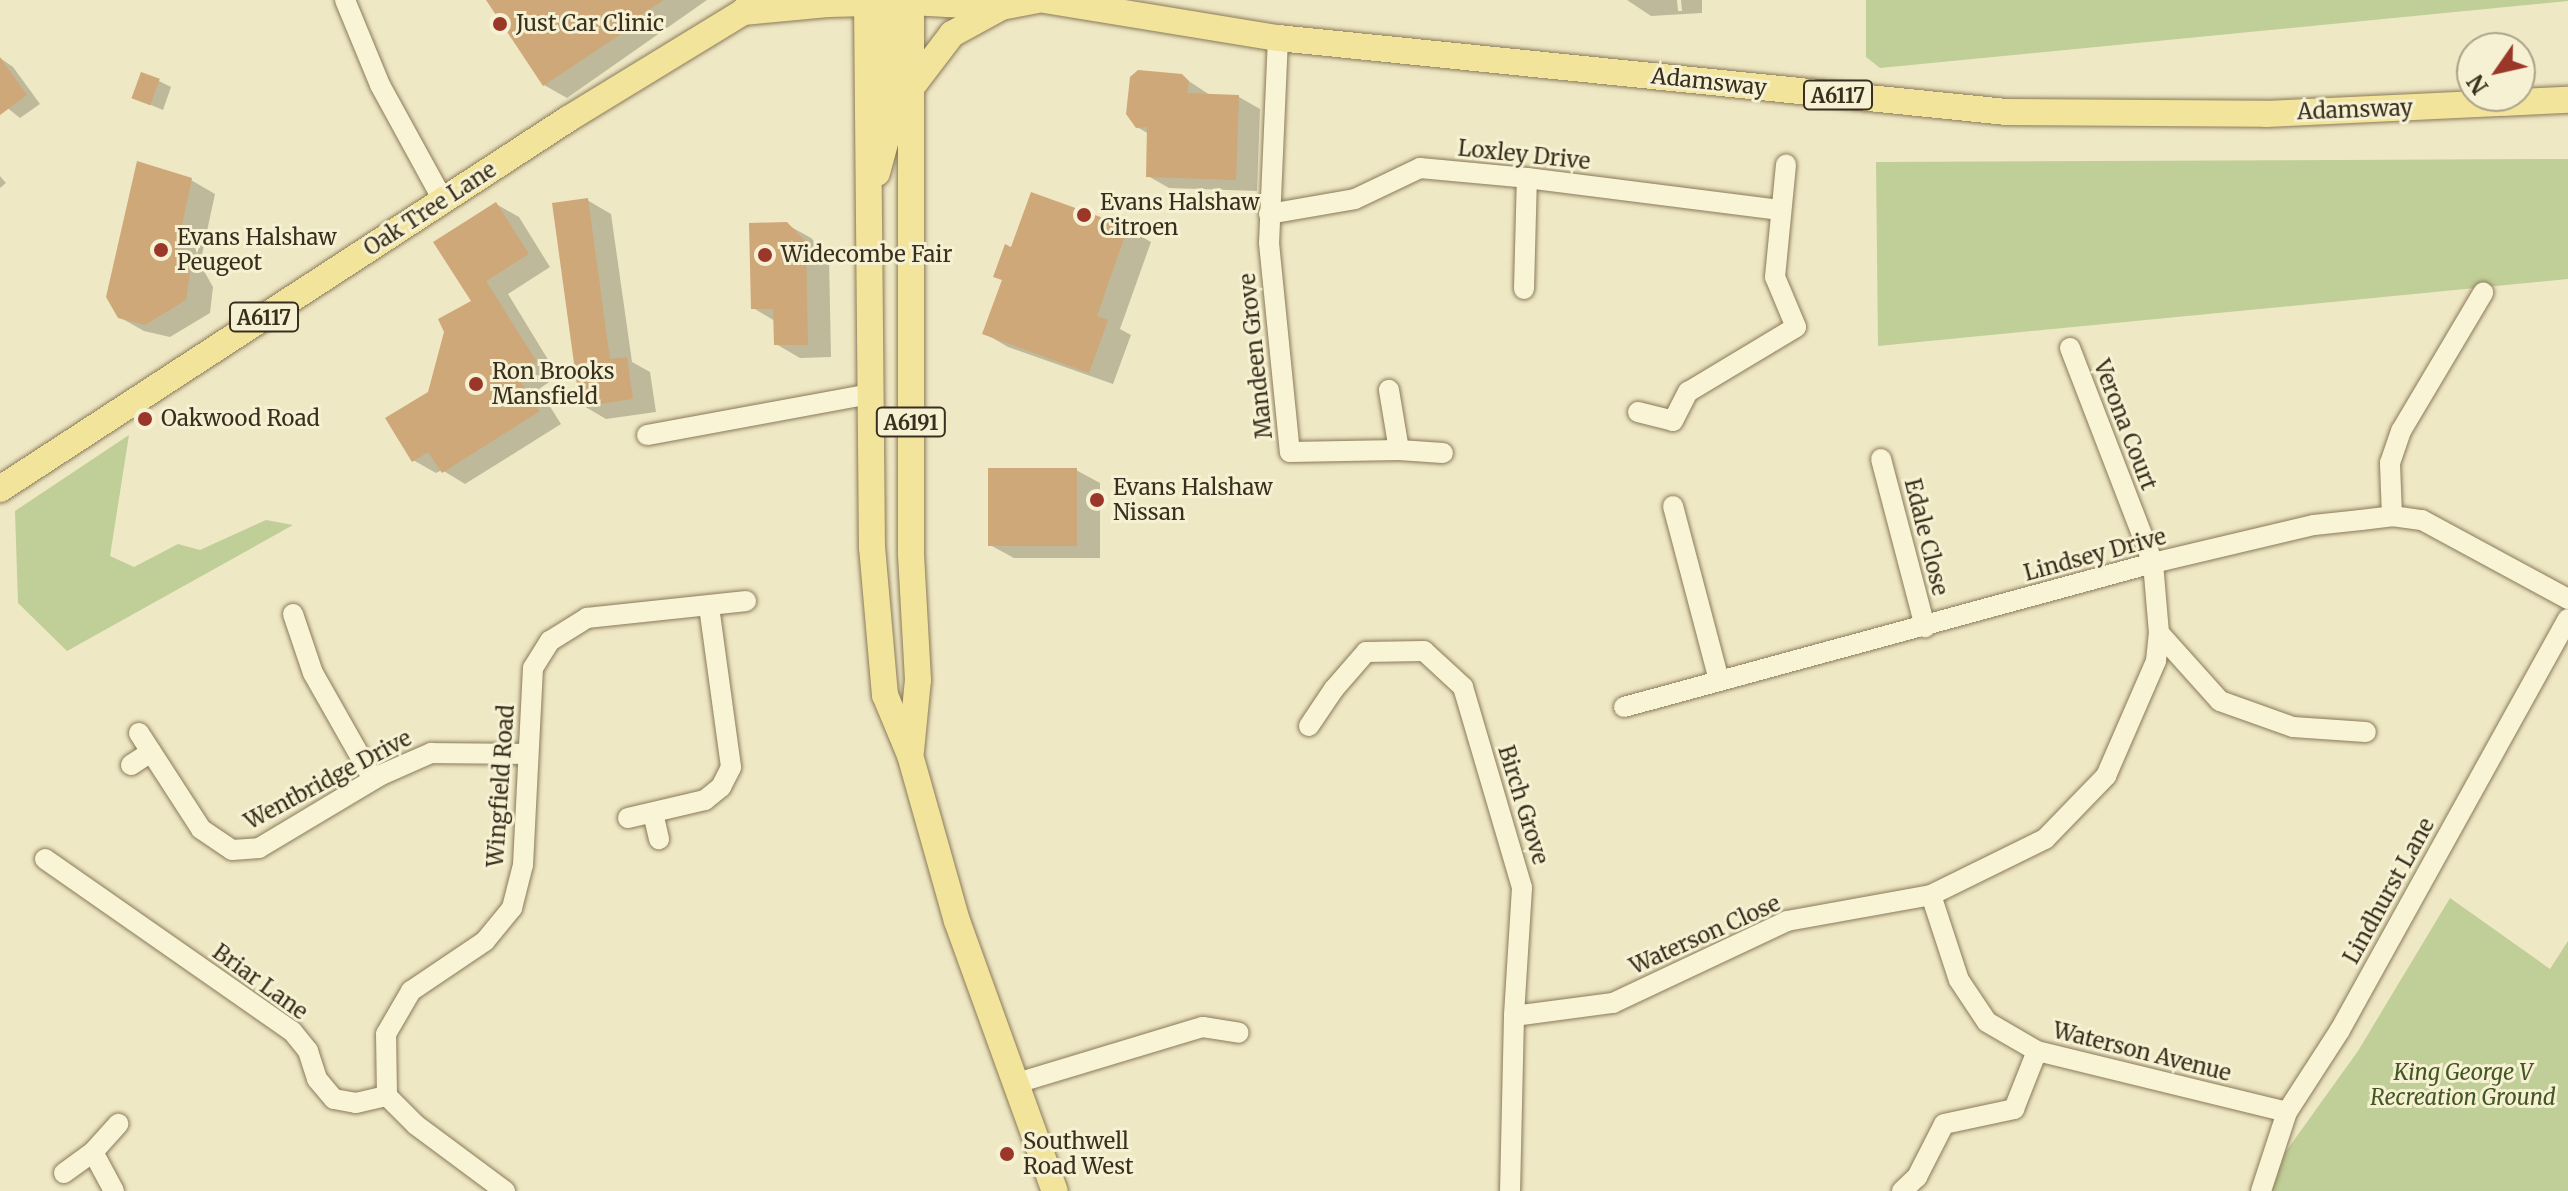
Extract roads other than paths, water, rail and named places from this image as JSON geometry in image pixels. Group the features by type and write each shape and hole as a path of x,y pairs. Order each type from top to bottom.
{"main road":[{"name":"A6117","path":"886,1 1001,7 1036,0"},
{"name":"Adamsway","path":"1045,0 1278,38 2006,112 2266,114 2568,100"},
{"name":"Oak Tree Lane","path":"0,489 443,200 749,6 886,1"},
{"name":"A6191","path":"886,1 911,88 911,553 918,680 910,755"},
{"name":"A6191","path":"886,1 868,208 872,547 885,695 910,755 957,921 1055,1191"},
{"path":"911,88 952,34 972,20 1001,7"}],"street":[{"path":"345,0 380,85 443,200"},
{"name":"Mandeen Grove","path":"1278,38 1269,243 1290,452 1399,450"},
{"path":"1638,412 1673,421 1688,392 1796,327 1775,277 1786,165"},
{"name":"Loxley Drive","path":"1269,214 1355,199 1420,168 1527,178 1781,210"},
{"path":"1524,289 1527,178"},
{"path":"2392,516 2390,463 2401,431 2483,293"},
{"name":"Verona Court","path":"2070,348 2153,563 2159,633"},
{"path":"1389,390 1399,450 1443,453"},
{"path":"647,435 871,394"},
{"name":"Edale Close","path":"1881,459 1925,627"},
{"path":"1673,506 1719,680"},
{"name":"Lindsey Drive","path":"1624,707 2153,563 2314,525 2392,516 2422,520 2568,599"},
{"name":"Wingfield Road","path":"387,1096 386,1034 411,991 485,941 512,908 523,865 533,668 550,641 587,618 746,601"},
{"path":"628,818 705,800 721,787 731,767 709,606"},
{"path":"293,614 313,673 373,779"},
{"name":"Lindhurst Lane","path":"2261,1191 2287,1112 2340,1030 2568,619"},
{"path":"2159,633 2220,701 2293,727 2366,732"},
{"name":"Waterson Close","path":"1514,1016 1613,1003 1787,921 1931,895 2045,839 2082,805 2106,776 2156,661 2159,633"},
{"name":"Birch Grove","path":"1309,726 1334,689 1366,652 1424,651 1463,687 1522,888 1514,1016 1510,1191"},
{"name":"Wentbridge Drive","path":"139,733 201,829 232,850 259,848 373,779 431,753 527,754"},
{"path":"131,765 151,752"},
{"path":"653,813 659,839"},
{"name":"Briar Lane","path":"45,859 292,1031 308,1051 317,1079 334,1099 356,1103 387,1096"},
{"name":"Waterson Avenue","path":"1931,895 1959,980 1987,1022 2037,1051 2287,1112"},
{"path":"1017,1083 1203,1027 1239,1033"},
{"path":"1902,1191 1917,1177 1944,1124 2014,1109 2037,1051"},
{"path":"387,1096 416,1125 505,1191"},
{"path":"64,1173 93,1152 118,1124"},
{"path":"93,1152 114,1191"}],"place":[{"name":"Just Car Clinic","path":"500,24"},
{"name":"Evans Halshaw Citroen","path":"1084,215"},
{"name":"Evans Halshaw Peugeot","path":"161,250"},
{"name":"Widecombe Fair","path":"765,255"},
{"name":"Ron Brooks Mansfield","path":"476,384"},
{"name":"Oakwood Road","path":"145,419"},
{"name":"Evans Halshaw Nissan","path":"1097,500"},
{"name":"Southwell Road West","path":"1007,1154"}],"park label":[{"name":"King George V Recreation Ground","path":"2463,1084"}]}
